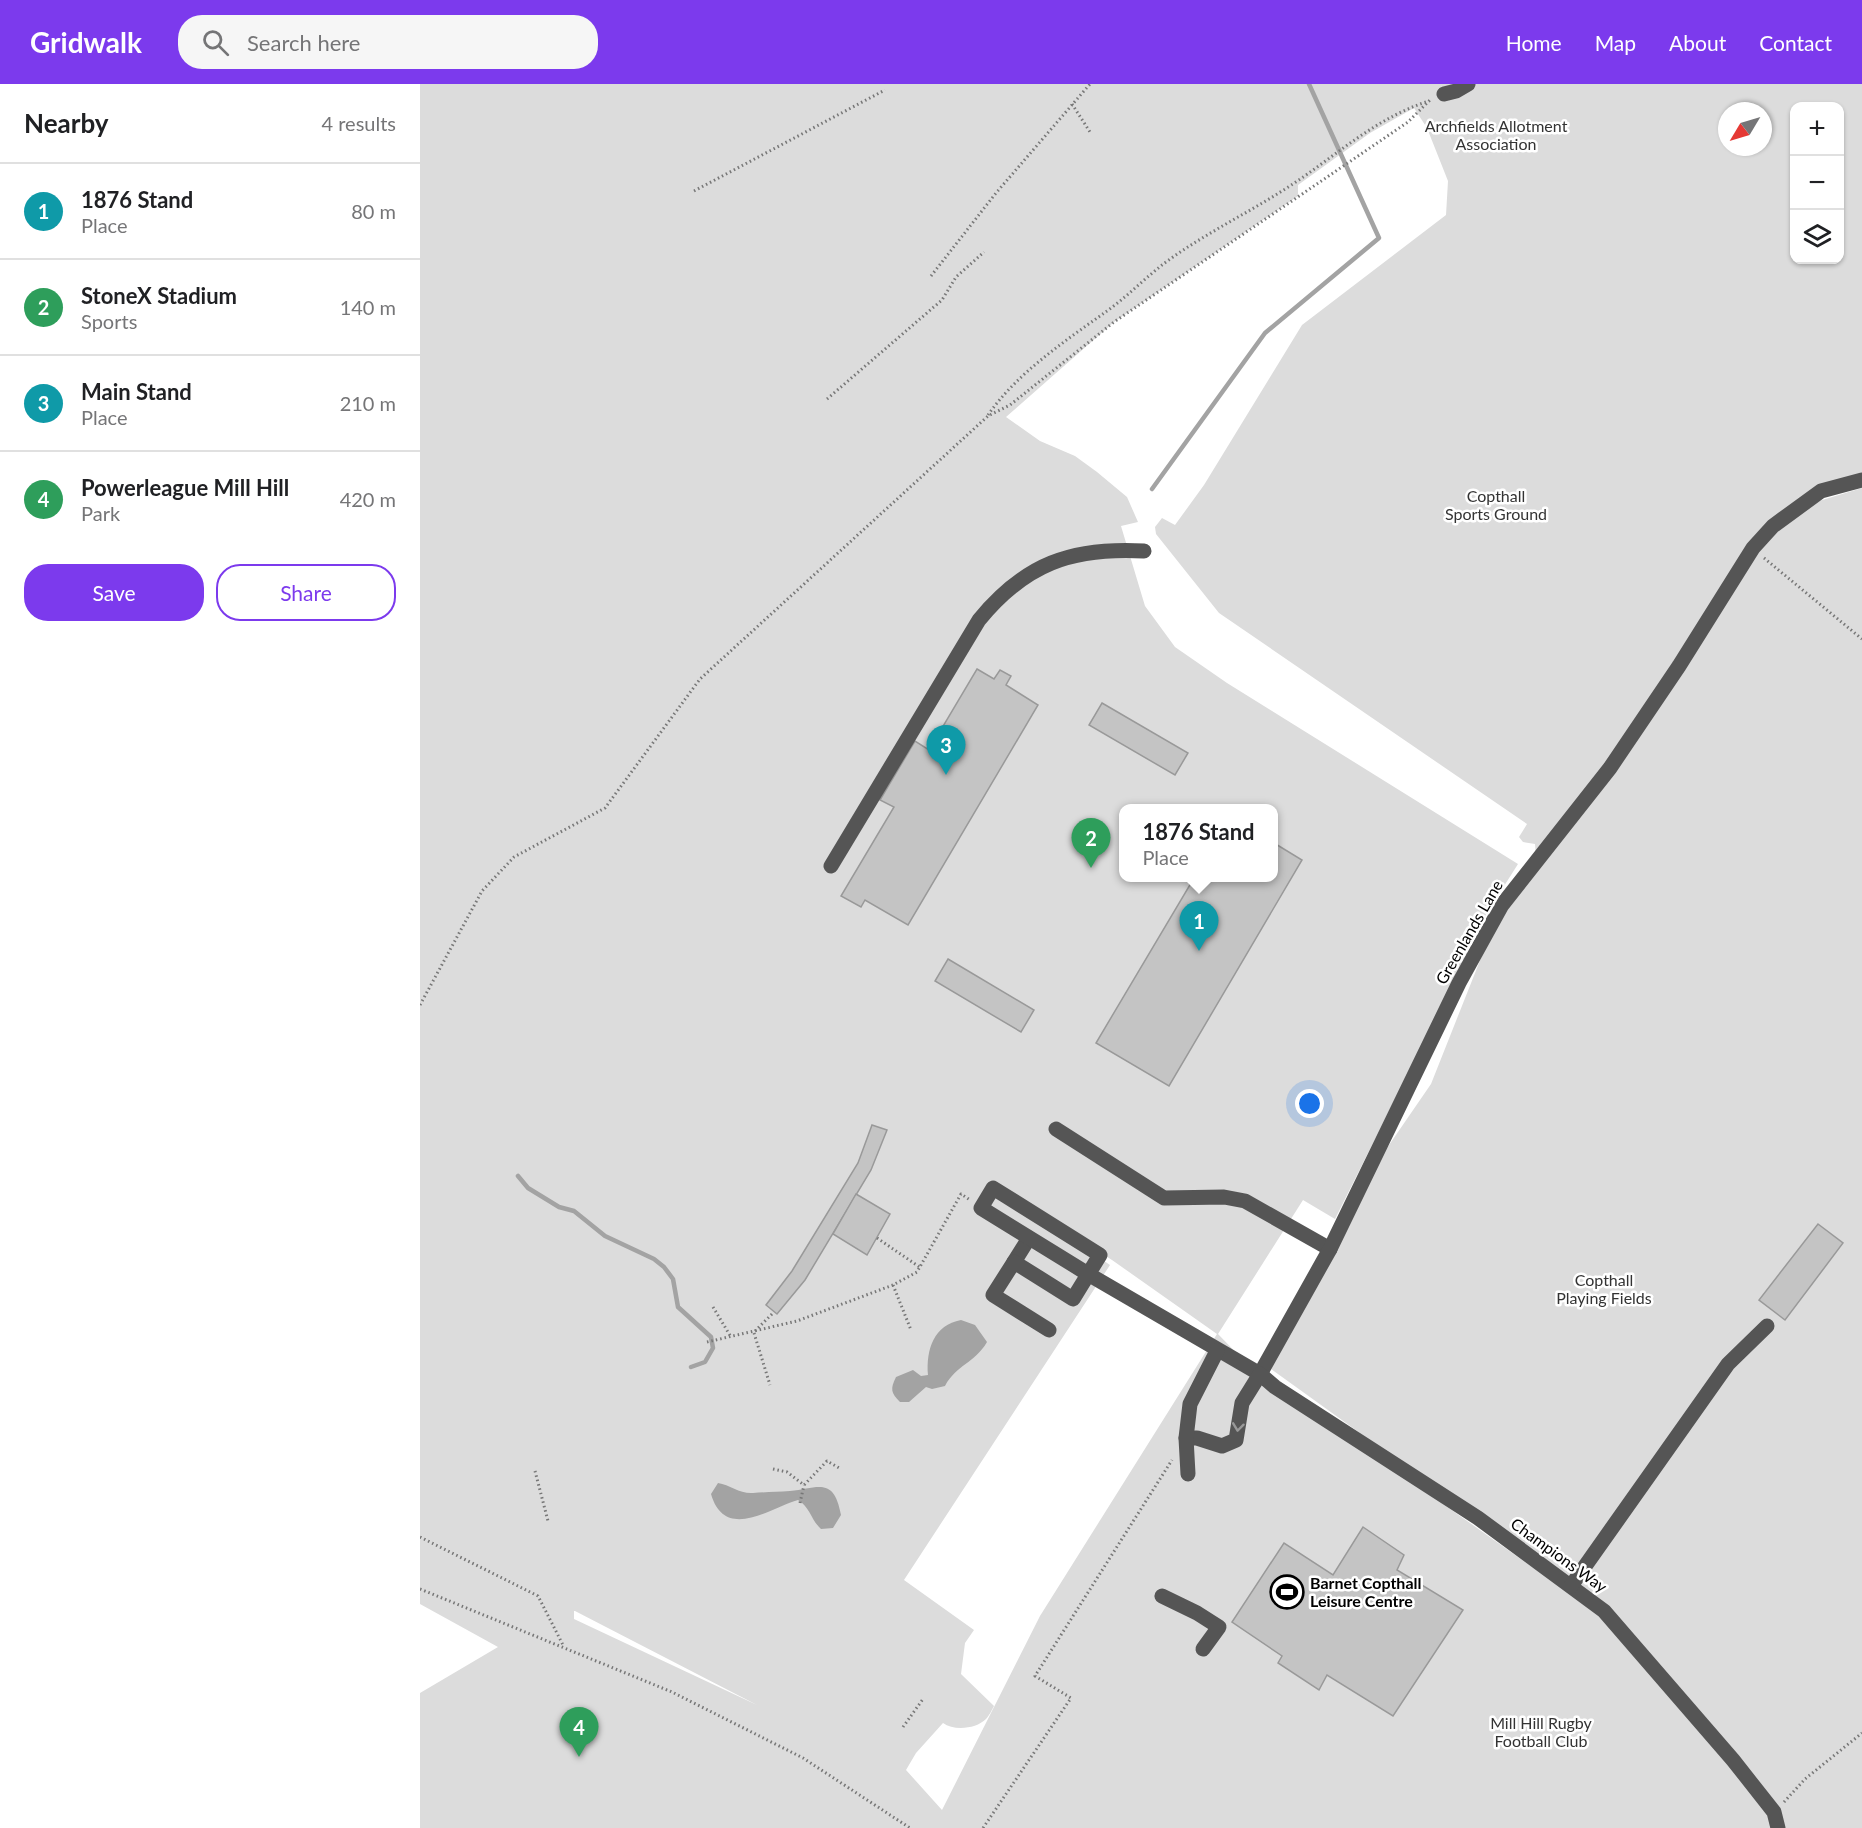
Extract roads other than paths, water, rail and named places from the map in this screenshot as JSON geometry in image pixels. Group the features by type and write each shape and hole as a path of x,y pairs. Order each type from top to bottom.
{"street":[{"path":"1437,97 1456,91 1468,84"},
{"name":"Greenlands Lane","path":"1186,1438 1197,1438 1222,1446 1236,1440 1242,1404 1330,1249 1459,983 1502,905 1610,768 1679,666 1753,548 1773,526 1821,491 1862,480"},
{"path":"831,866 973,630 997,599 1018,580 1043,566 1069,556 1096,550 1144,550"},
{"path":"1056,1129 1164,1198 1224,1197 1245,1201 1330,1249"},
{"path":"1014,1262 1073,1299 1088,1274 1100,1255 993,1188 981,1208 1029,1238 1088,1274 1147,1309 1217,1352 1260,1374"},
{"path":"1029,1238 993,1295 1049,1330"},
{"path":"1571,1586 1728,1364 1767,1326"},
{"path":"1188,1474 1186,1438 1190,1404 1217,1352"},
{"name":"Champions Way","path":"1260,1374 1285,1394 1478,1518 1604,1611 1774,1812 1778,1828"},
{"path":"1162,1596 1219,1627 1203,1649"}],"waterway":[{"path":"1152,489 1265,333 1379,238 1309,84"},
{"path":"518,1176 528,1188 559,1207 574,1211 605,1236 654,1259 664,1267 673,1279 678,1307 711,1337 713,1348 705,1362 691,1367"}],"place":[{"name":"Main Stand","path":"946,775"},
{"name":"StoneX Stadium","path":"1091,868"},
{"name":"1876 Stand","path":"1199,951"},
{"name":"Barnet Copthall Leisure Centre","path":"1287,1592"},
{"name":"Powerleague Mill Hill","path":"579,1757"}],"park label":[{"name":"Archfields Allotment Association","path":"1496,135"},
{"name":"Copthall Sports Ground","path":"1496,505"},
{"name":"Copthall Playing Fields","path":"1604,1289"},
{"name":"Mill Hill Rugby Football Club","path":"1541,1732"}]}
